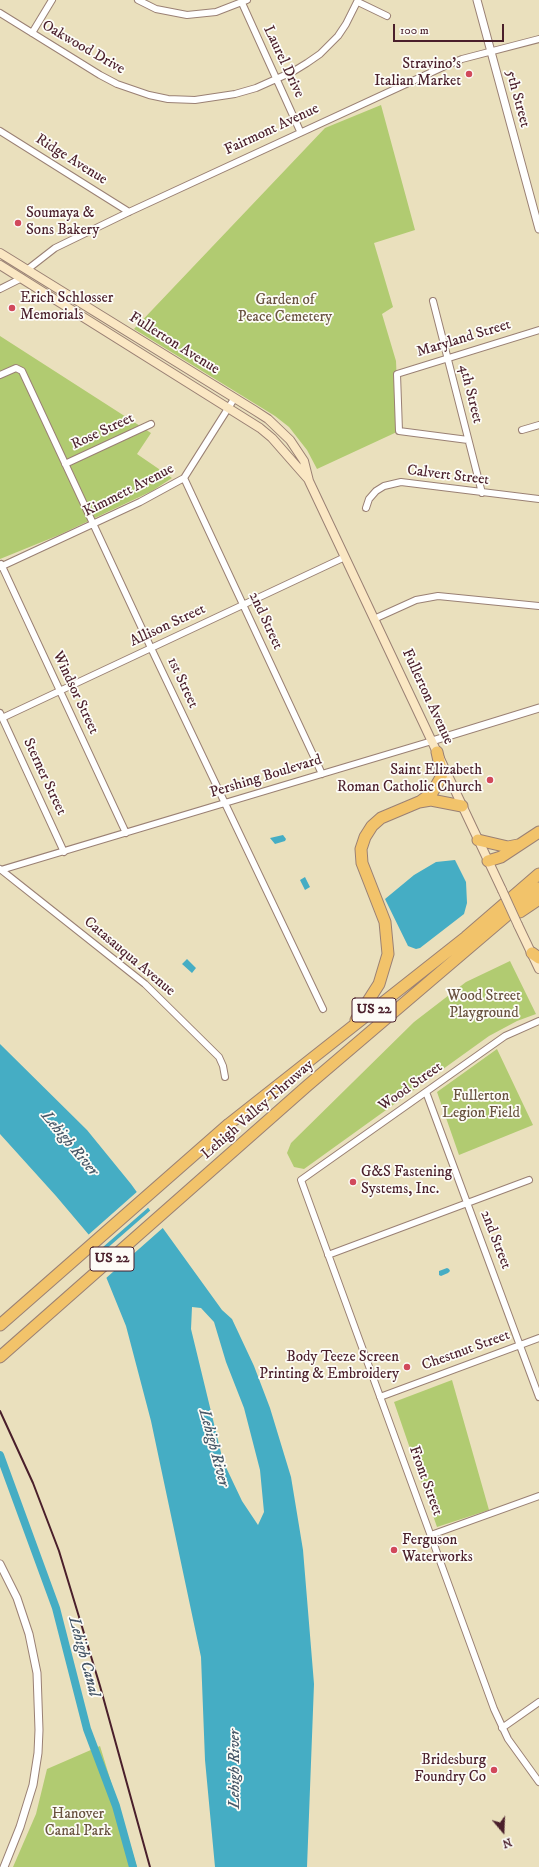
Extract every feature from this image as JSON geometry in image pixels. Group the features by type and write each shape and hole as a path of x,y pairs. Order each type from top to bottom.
{"highway":[{"path":"350,1029 379,984 388,954 385,922 362,863 363,843 368,831 382,818 419,802 432,793 442,774 437,752"},
{"path":"419,802 431,800 462,806"},
{"path":"488,861 501,857 539,832"},
{"path":"478,840 508,847 518,845"},
{"name":"Lehigh Valley Thruway","path":"0,1325 207,1142 466,937 539,874"},
{"name":"Lehigh Valley Thruway","path":"0,1357 223,1160 539,888"},
{"path":"466,951 539,899"}],"main road":[{"name":"Fullerton Avenue","path":"0,253 268,419 285,435 304,461 309,481 518,925 535,956 539,969"},
{"name":"Fullerton Avenue","path":"0,265 260,428 272,438 309,481"}],"street":[{"path":"32,33 52,0"},
{"path":"138,0 156,9 187,15 216,12 244,1"},
{"name":"5th Street","path":"476,0 539,229"},
{"name":"Laurel Drive","path":"244,1 300,131"},
{"path":"358,1 388,16"},
{"name":"Oakwood Drive","path":"0,13 118,84 142,93 181,100 215,98 242,93 277,80 307,63 331,43 346,24 358,1"},
{"name":"Fairmont Avenue","path":"28,269 55,248 128,212 300,131 444,66 490,52 539,40"},
{"name":"Ridge Avenue","path":"0,131 128,212"},
{"path":"0,289 22,278"},
{"name":"4th Street","path":"433,301 482,493"},
{"name":"Maryland Street","path":"468,440 399,431 397,374 539,330"},
{"name":"1st Street","path":"0,375 16,368 20,368 224,803 323,1009"},
{"name":"Kimmett Avenue","path":"1,566 140,502 184,478 234,399"},
{"name":"Rose Street","path":"65,464 151,424"},
{"path":"522,430 539,426"},
{"name":"2nd Street","path":"184,478 322,774"},
{"name":"Calvert Street","path":"366,508 369,499 376,491 384,486 401,482 539,499"},
{"name":"Allison Street","path":"1,716 60,691 345,557"},
{"name":"Windsor Street","path":"1,566 126,833"},
{"path":"374,619 416,600 438,596 539,606"},
{"name":"Pershing Boulevard","path":"1,870 539,708"},
{"name":"Sterner Street","path":"1,716 64,852"},
{"name":"Catasauqua Avenue","path":"1,870 145,984 219,1057 222,1062 224,1077"},
{"name":"Wood Street","path":"301,1180 505,1036 520,1028 539,1021"},
{"name":"2nd Street","path":"426,1092 539,1397"},
{"name":"Front Street","path":"301,1180 502,1728 539,1782"},
{"path":"328,1255 529,1180"},
{"name":"Chestnut Street","path":"380,1397 539,1338"},
{"path":"431,1535 539,1496"},
{"path":"0,1564 17,1598 30,1640 36,1673 39,1730 36,1769 30,1796 4,1867"},
{"path":"502,1728 539,1702"}],"green space":[{"name":"Garden of Peace Cemetery","path":"381,105 415,230 374,243 393,307 382,314 396,361 399,431 317,469 307,450 289,427 275,416 134,329 325,128"},
{"path":"0,336 151,433 137,454 172,478 152,491 59,535 0,559"},
{"name":"Wood Street Playground","path":"510,961 536,1014 517,1021 489,1036 304,1169 294,1167 287,1153 291,1143 414,1022 466,982"},
{"name":"Fullerton Legion Field","path":"497,1049 533,1125 459,1155 437,1092"},
{"path":"452,1380 489,1510 437,1527 394,1402"},
{"name":"Hanover Canal Park","path":"100,1746 137,1867 13,1867 36,1814 47,1769"}],"water":[{"path":"283,835 286,839 285,841 275,844 270,838"},
{"path":"455,860 466,882 467,903 464,914 420,948 416,949 408,946 385,899 414,875 436,862"},
{"path":"305,877 310,887 305,890 300,880"},
{"path":"187,959 196,968 192,973 182,964"},
{"name":"Lehigh River","path":"0,1044 87,1130 131,1184 222,1310 232,1319 254,1366 270,1408 291,1477 303,1550 314,1684 307,1867 215,1867 205,1760 201,1657 151,1421 126,1326 89,1235 0,1134","holes":["192,1307 201,1308 214,1322 226,1362 244,1408 260,1470 264,1512 258,1525 242,1501 223,1461 191,1329"]},
{"path":"447,1268 450,1271 448,1273 441,1276 439,1275 439,1271"}],"pier":[{"path":"139,1190 150,1206 95,1254 87,1236"},
{"path":"152,1209 165,1226 105,1279 96,1258"}],"waterway":[{"name":"Lehigh Canal","path":"0,1455 56,1608 87,1729 116,1806 133,1867"}],"railway":[{"path":"0,1411 33,1483 59,1551 100,1686 150,1867"}],"place":[{"name":"Stravino's Italian Market","path":"469,74"},
{"name":"Soumaya & Sons Bakery","path":"18,223"},
{"name":"Erich Schlosser Memorials","path":"12,308"},
{"name":"Saint Elizabeth Roman Catholic Church","path":"490,780"},
{"name":"G&S Fastening Systems, Inc.","path":"353,1182"},
{"name":"Body Teeze Screen Printing & Embroidery","path":"407,1367"},
{"name":"Ferguson Waterworks","path":"394,1550"},
{"name":"Bridesburg Foundry Co","path":"494,1770"}]}
